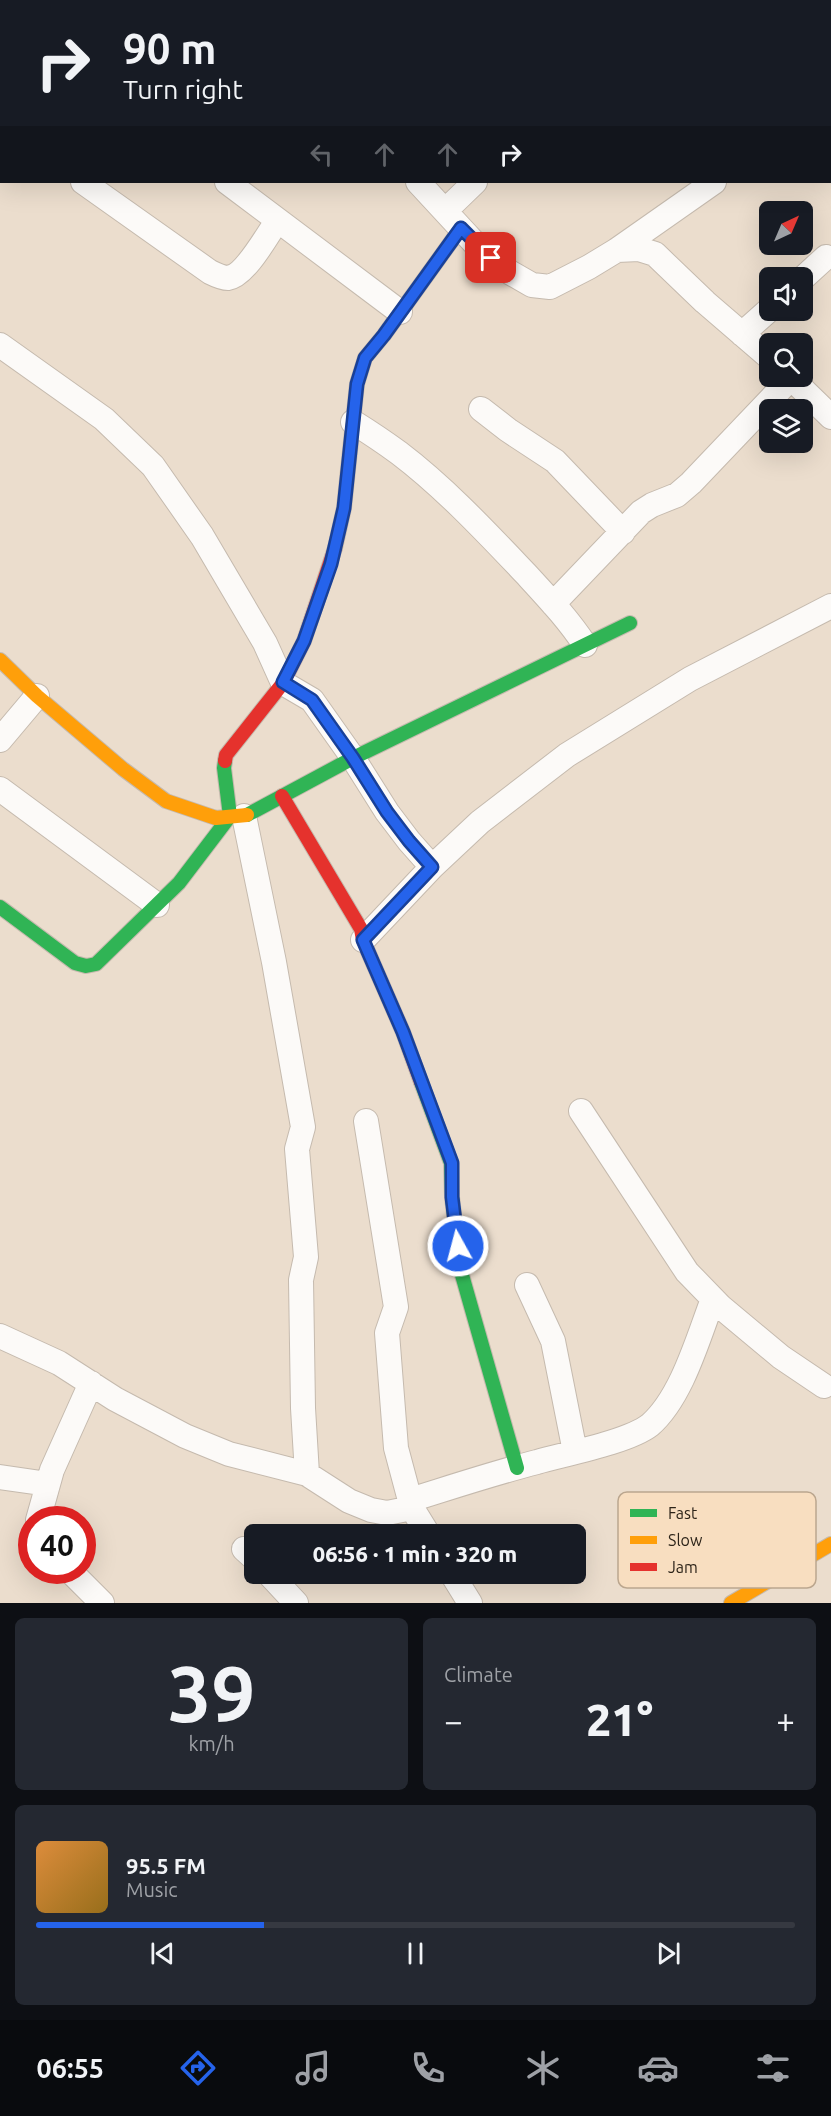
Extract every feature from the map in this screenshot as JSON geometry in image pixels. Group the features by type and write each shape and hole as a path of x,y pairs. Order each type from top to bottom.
{"street":[{"path":"84,183 210,272 226,278 244,269 277,221"},
{"path":"228,183 400,312"},
{"path":"419,183 479,248 504,269 532,285 550,287 590,267 617,250 713,183"},
{"path":"445,211 474,183"},
{"path":"307,1474 303,1408 301,1280 306,1257 297,1149 303,1128 274,962 224,768 226,755 283,682 304,641 331,564 344,508 357,384 365,358 461,228"},
{"path":"617,250 639,249 656,254 759,348"},
{"path":"813,269 826,257"},
{"path":"742,334 759,319"},
{"path":"0,345 104,418 153,466 202,536 265,643 283,682 312,700 387,812 432,867"},
{"path":"553,604 641,512 677,495 691,483 781,387"},
{"path":"800,387 831,417"},
{"path":"481,409 555,461 623,532"},
{"path":"353,422 400,454 453,500 493,539 553,604 585,645"},
{"path":"363,940 432,867 480,822 567,755 690,680 831,606"},
{"path":"0,660 123,769 166,801 216,818 237,816 282,796 353,758 630,623"},
{"path":"0,740 38,696"},
{"path":"0,789 157,905"},
{"path":"282,796 361,929 363,940 403,1032 452,1163 452,1197 460,1268 517,1468"},
{"path":"0,907 75,963 86,966 96,964 179,883 237,816"},
{"path":"581,1111 687,1272 713,1299 781,1357 824,1386"},
{"path":"366,1121 396,1307 387,1333 396,1448 411,1504 422,1524"},
{"path":"527,1285 553,1341 575,1452"},
{"path":"0,1336 59,1363 185,1436 229,1454 307,1474 349,1501 371,1510 387,1513 517,1468 619,1439 650,1425 677,1391 713,1299"},
{"path":"42,1506 52,1470 91,1383"},
{"path":"0,1477 48,1484"},
{"path":"816,1553 831,1544"},
{"path":"83,1584 102,1603"},
{"path":"278,1584 296,1603"},
{"path":"458,1584 470,1603"},
{"path":"730,1603 756,1588"}],"traffic: fast":[{"path":"247,815 353,758 630,623"},
{"path":"0,907 75,963 86,966 96,964 179,883 230,816 225,761"},
{"path":"421,1082 451,1163 452,1197 460,1268 517,1468"}],"traffic: slow":[{"path":"335,548 344,508 357,384 365,358 461,228"},
{"path":"0,660 37,696 123,769 166,801 216,818 247,815"},
{"path":"816,1553 831,1544"},
{"path":"731,1603 756,1588"}],"traffic: jam":[{"path":"225,761 226,755 283,683 304,641 335,548"},
{"path":"282,796 361,929 363,940 403,1032 421,1082"}],"route":[{"path":"458,1246 452,1197 452,1163 403,1032 363,940 432,867 387,812 312,700 283,682 304,641 331,564 344,508 357,384 365,358 461,228 491,258"}]}
